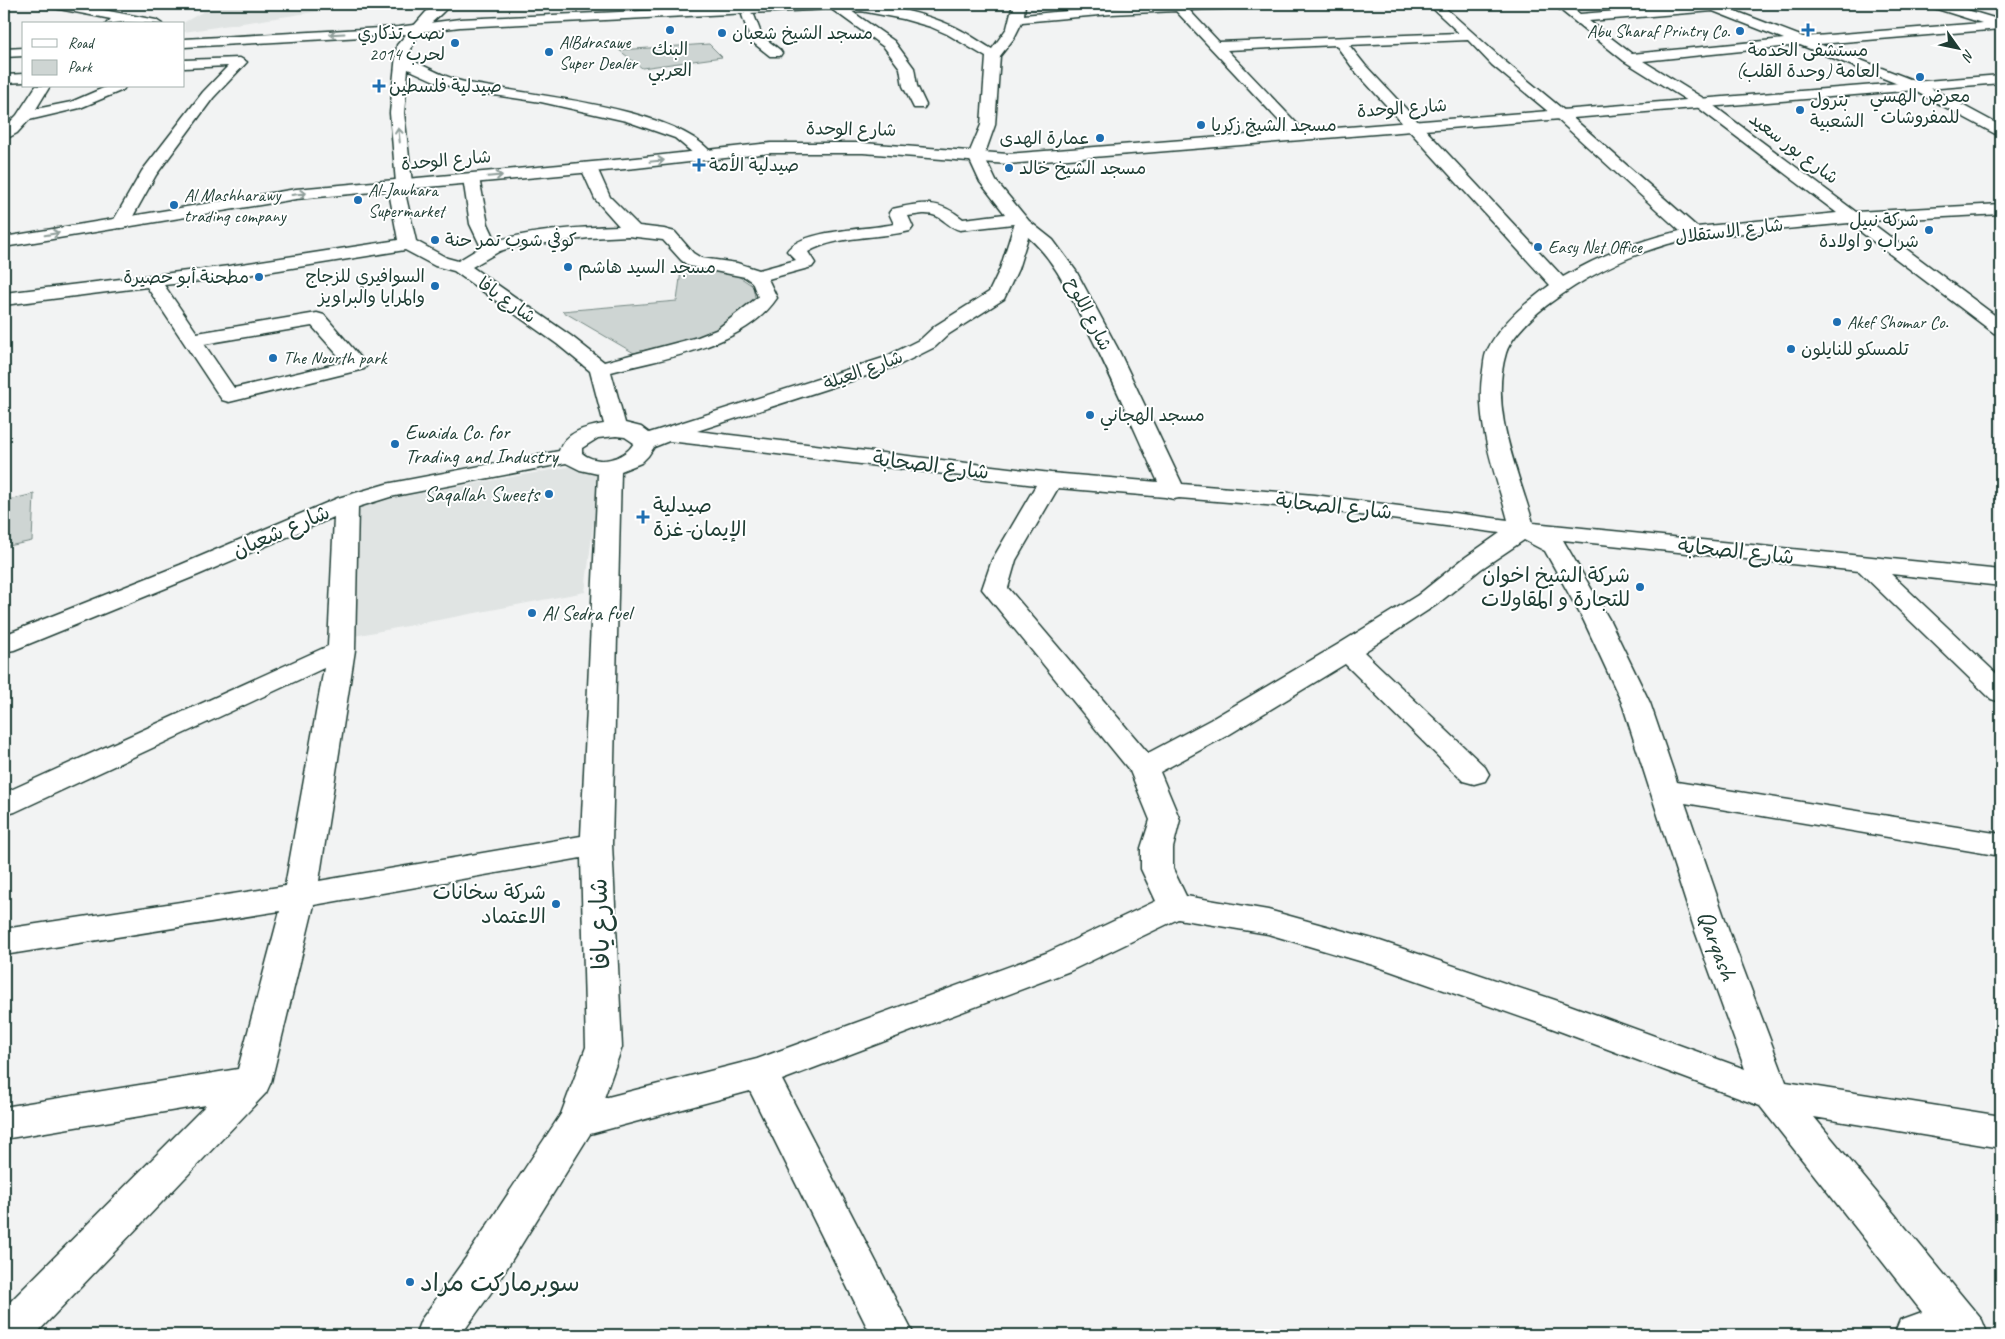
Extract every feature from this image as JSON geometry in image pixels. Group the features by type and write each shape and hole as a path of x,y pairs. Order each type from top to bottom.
{"street":[{"path":"54,4 117,16 115,21 129,22"},
{"path":"4,299 151,280 249,270 408,244 398,197 404,183 397,113 404,45 421,28 430,15 444,4"},
{"path":"605,4 669,13"},
{"path":"185,43 398,31 460,22 901,4"},
{"path":"976,156 988,125 993,55 1010,38 1017,19 1019,4"},
{"path":"1017,19 1111,10 1242,4"},
{"path":"1434,4 1472,36 1497,62 1561,114 1693,233"},
{"name":"شارع بور سعيد","path":"1560,4 1629,58 1701,103 2001,329"},
{"path":"1935,4 2001,25"},
{"path":"1580,18 1742,5"},
{"path":"421,28 460,30 748,15 840,9 857,6 901,14 926,21 948,29 993,55"},
{"path":"1711,6 1918,87 2001,132"},
{"path":"469,10 540,7"},
{"path":"1179,7 1300,135"},
{"path":"840,9 889,44 907,68 910,86 919,105"},
{"path":"748,15 756,38 774,53"},
{"path":"1629,58 1802,41 2001,25"},
{"path":"1216,46 1472,36"},
{"path":"1340,41 1360,68 1414,128 1561,286"},
{"path":"4,53 22,52"},
{"path":"402,61 444,80 466,87 541,98 630,117 680,135 706,156"},
{"path":"122,223 148,174 208,95 240,62 185,64"},
{"path":"4,79 22,78"},
{"name":"شارع الوحدة","path":"4,242 296,194 588,168 771,148 854,148 1008,159 2001,80"},
{"path":"8,130 26,116 42,88"},
{"path":"26,116 75,105 116,88"},
{"name":"شارع اللوح","path":"976,156 988,182 1021,222 1047,244 1067,271 1111,357 1174,492"},
{"path":"588,168 603,199 632,230"},
{"path":"470,178 479,224 488,244 494,247"},
{"path":"460,267 494,247 512,242 632,230 666,234 693,261 736,268 757,276 806,263 805,259 796,251 807,244 825,239 904,227 898,213 929,208 947,214 953,222 960,225 1021,222"},
{"name":"شارع الاستقلال","path":"1523,529 1495,432 1490,390 1496,352 1514,326 1532,307 1561,286 1594,267 1628,253 1662,240 1693,233 1853,217 2001,208"},
{"name":"شارع العيلة","path":"645,443 666,434 890,362 928,343 942,330 997,295 1009,270 1021,222"},
{"name":"شارع يافا","path":"408,244 441,262 460,267 564,340 600,369"},
{"path":"616,429 600,369 705,341 723,334 758,308 768,298 757,276"},
{"path":"151,280 191,340 230,396 357,365 317,319 191,340"},
{"path":"616,429 636,433 645,443 643,450 636,457 610,466 589,466 574,460 570,455 570,449 582,437 604,430 616,429"},
{"name":"شارع الصحابة","path":"666,434 1051,480 1174,492 1314,502 1523,529 2001,578"},
{"name":"شارع شعبان","path":"4,644 189,570 346,503 386,491 570,455"},
{"name":"شارع يافا","path":"436,1335 480,1273 577,1120 604,1047 596,844 610,466"},
{"path":"1051,480 1004,560 995,589 1144,768 1166,820 1157,848 1157,869 1174,906"},
{"path":"6,1335 253,1082 300,896 341,650 346,503"},
{"path":"1144,768 1220,727 1348,651 1426,600 1472,564 1523,529"},
{"name":"Qarqash","path":"1523,529 1556,546 1597,621 1636,704 1712,931 1772,1095 1961,1328"},
{"path":"1866,564 2001,693"},
{"path":"4,805 341,650"},
{"path":"1348,651 1474,774"},
{"path":"1666,790 2001,845"},
{"path":"4,942 300,896 596,844"},
{"path":"577,1120 760,1073 1058,962 1174,906 1268,922 1380,954 1551,1013 1772,1095 2001,1132"},
{"path":"760,1073 893,1335"},
{"path":"4,1123 253,1082"},
{"path":"1915,1335 1961,1328"}],"shaded area":[{"path":"185,4 366,4 185,32 185,22 206,10 187,9"},
{"path":"601,461 585,592 349,637 354,505"}],"green space":[{"path":"709,44 722,57 642,68 619,50"},
{"path":"682,263 735,274 753,286 756,303 715,333 634,353 562,311 677,301"},
{"path":"34,494 32,541 4,547 4,501"}],"place":[{"name":"البنك العربي","path":"670,30"},
{"name":"مستشفى الخدمة العامة (وحدة القلب)","path":"1808,30"},
{"name":"Abu Sharaf Printry Co.","path":"1740,31"},
{"name":"مسجد الشيخ شعبان","path":"722,33"},
{"name":"نصب تذكاري لحرب 2014","path":"455,43"},
{"name":"AlBdrasawe Super Dealer","path":"549,52"},
{"name":"معرض الهسي للمفروشات","path":"1920,77"},
{"name":"صيدلية فلسطين","path":"379,86"},
{"name":"بترول الشعبية","path":"1800,110"},
{"name":"مسجد الشيخ زكريا","path":"1201,125"},
{"name":"عمارة الهدى","path":"1100,138"},
{"name":"صيدلية الأمة","path":"699,165"},
{"name":"مسجد الشيخ خالد","path":"1009,168"},
{"name":"Al-Jawhara Supermarket","path":"358,200"},
{"name":"Al Mashharawy trading company","path":"174,205"},
{"name":"شركة نبيل شراب و اولادة","path":"1929,230"},
{"name":"كوفي شوب تمر حنة","path":"435,240"},
{"name":"Easy Net Office","path":"1538,247"},
{"name":"مسجد السيد هاشم","path":"568,267"},
{"name":"مطحنة أبو حصيرة","path":"259,277"},
{"name":"السوافيري للزجاج والمرايا والبراويز","path":"435,286"},
{"name":"Akef Shomar Co.","path":"1837,322"},
{"name":"تلمسكو للنايلون","path":"1791,349"},
{"name":"The Nourth park","path":"273,358"},
{"name":"مسجد الهجاني","path":"1090,415"},
{"name":"Ewaida Co. for Trading and Industry","path":"395,444"},
{"name":"Saqallah Sweets","path":"549,494"},
{"name":"صيدلية الإيمان-غزة","path":"643,517"},
{"name":"شركة الشيخ اخوان للتجارة و المقاولات","path":"1640,587"},
{"name":"Al Sedra fuel","path":"532,613"},
{"name":"شركة سخانات الاعتماد","path":"556,904"},
{"name":"سوبرماركت مراد","path":"410,1282"}]}
